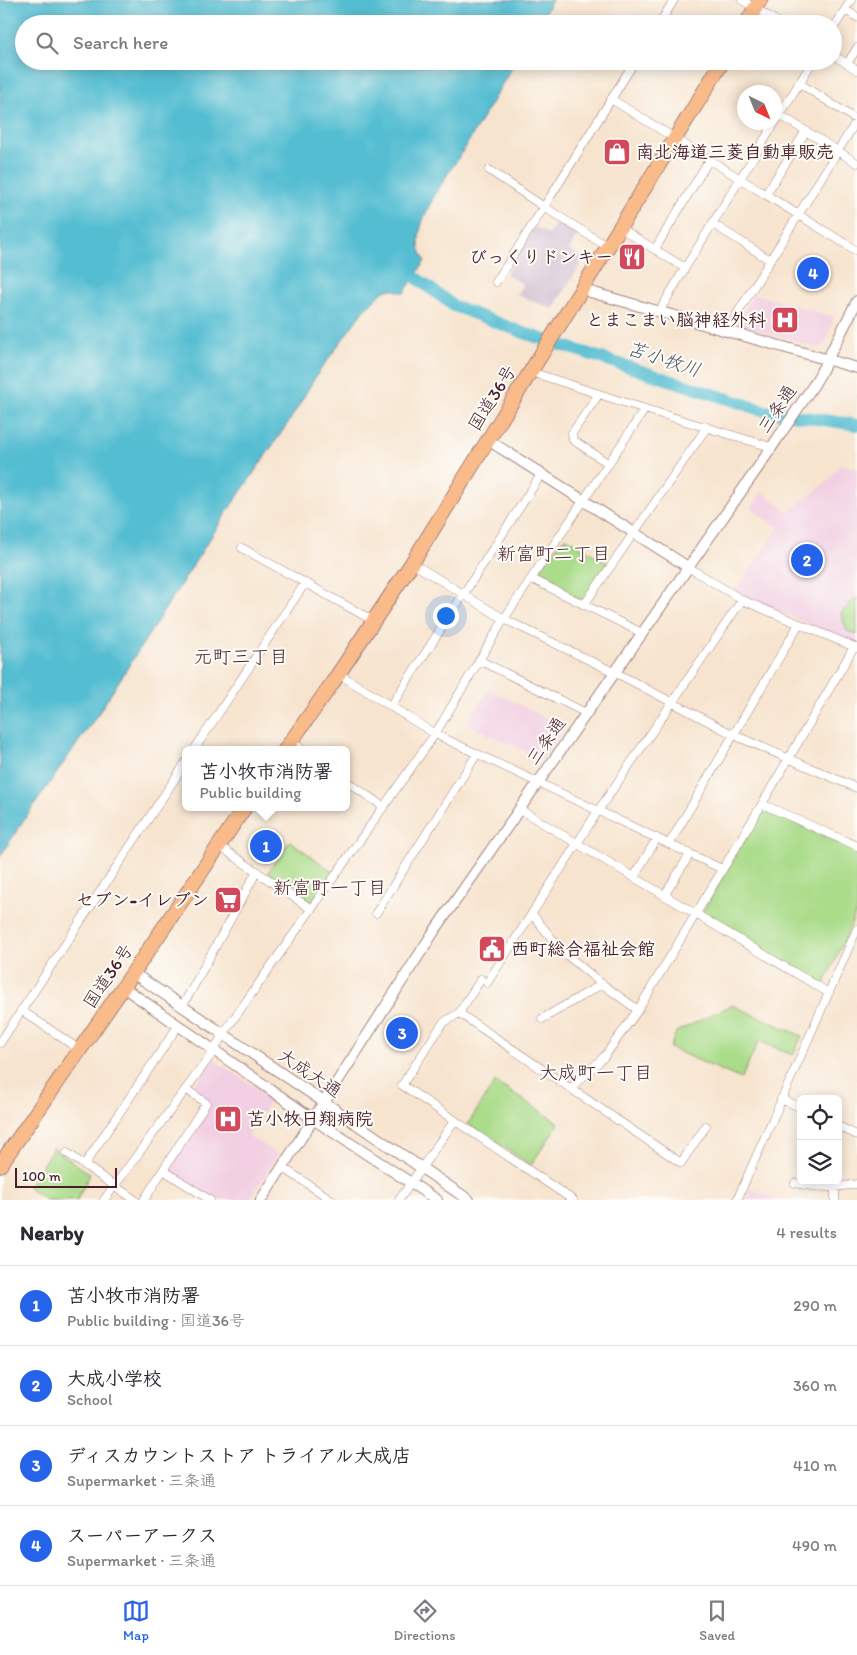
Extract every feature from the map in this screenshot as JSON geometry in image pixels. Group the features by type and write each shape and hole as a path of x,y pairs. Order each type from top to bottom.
{"highway":[{"path":"751,15 758,4"},
{"name":"国道36号","path":"288,746 412,563 717,70"},
{"name":"国道36号","path":"0,1164 133,973 242,811"}],"street":[{"path":"664,15 674,0"},
{"path":"742,0 758,4 771,15"},
{"path":"842,15 851,0"},
{"path":"845,10 857,17"},
{"path":"847,64 857,48"},
{"path":"842,61 857,70"},
{"path":"496,282 629,70"},
{"path":"782,112 807,70"},
{"path":"726,330 857,120 799,83"},
{"path":"611,99 857,251"},
{"path":"782,116 857,163"},
{"path":"659,312 771,130"},
{"path":"766,194 806,131"},
{"path":"655,249 709,160"},
{"path":"489,170 608,247"},
{"path":"713,224 770,260"},
{"path":"620,228 685,268"},
{"path":"582,289 857,368"},
{"name":"三条通","path":"261,1200 430,939 537,782 779,436 828,360 857,301"},
{"path":"533,368 599,394 771,447"},
{"path":"599,394 571,436 573,440 609,464"},
{"path":"104,1200 187,1090 214,1051 223,1034 384,807 434,734 504,619 646,409"},
{"path":"584,605 707,427"},
{"path":"488,440 542,472 742,600 855,647 638,1010 604,1057 572,1087"},
{"path":"391,706 542,472"},
{"path":"242,548 374,621"},
{"path":"412,563 504,619 672,702 734,735 855,788 857,778"},
{"path":"532,579 642,633"},
{"path":"197,746 305,583"},
{"path":"573,1200 402,1085 443,1022 459,1013 532,914 598,811 742,600"},
{"path":"669,844 799,624"},
{"path":"480,660 586,713"},
{"path":"338,674 434,734 722,870"},
{"path":"376,913 477,754"},
{"path":"0,1043 182,768"},
{"path":"350,784 384,807"},
{"path":"762,804 857,846"},
{"path":"519,809 828,993"},
{"path":"634,878 657,838"},
{"path":"218,845 311,909"},
{"path":"664,896 690,854"},
{"path":"182,1007 257,871"},
{"path":"532,914 562,951 602,984 638,1010"},
{"path":"737,1200 828,993 857,932"},
{"name":"大成大通","path":"133,973 469,1200"},
{"path":"542,1019 602,984"},
{"name":"大成大通","path":"123,987 313,1119 437,1200"},
{"path":"21,1010 80,1050"},
{"path":"459,1013 682,1162 706,1126"},
{"path":"84,1165 178,1026"},
{"path":"144,1200 206,1103 187,1090"},
{"path":"782,1098 797,1106"},
{"path":"398,1200 455,1120"},
{"path":"842,1128 857,1135"},
{"path":"67,1153 135,1200"},
{"path":"282,1167 330,1199"},
{"path":"163,1170 210,1200"},
{"path":"795,1183 835,1188 857,1184"},
{"path":"835,1188 835,1200"},
{"path":"556,1200 561,1192"}],"shaded area":[{"path":"557,219 578,233 569,250 584,259 553,309 517,295 523,284 506,274 535,227 549,235"},
{"name":"とまこまい脳神経外科","path":"754,294 834,317 825,346 820,348 737,325 736,323"},
{"path":"841,464 857,469 857,644 744,597 735,591 779,528 751,508 762,492 788,512 827,482"},
{"path":"489,689 564,728 542,759 467,724"},
{"name":"苫小牧日翔病院","path":"213,1059 272,1098 248,1135 279,1155 249,1200 216,1200 167,1168 209,1103 191,1090"},
{"path":"750,1188 777,1200 745,1200"}],"green space":[{"path":"567,538 608,565 585,599 582,600 539,579 537,575 562,540"},
{"path":"857,597 857,635 847,631 841,613"},
{"path":"764,809 857,851 857,911 825,983 822,984 704,915 703,911"},
{"path":"290,841 333,872 311,902 268,872"},
{"path":"732,1005 802,1036 793,1055 759,1041 741,1079 670,1048 676,1032"},
{"path":"495,1082 559,1123 531,1165 468,1124"},
{"path":"53,1148 90,1174 77,1200 46,1200 28,1187"}],"water":[{"path":"0,0 552,0 543,15 15,15 15,70 511,70 437,192 424,218 419,242 425,261 404,293 392,289 384,291 363,311 316,376 290,420 227,512 98,714 0,857"}],"waterway":[{"name":"苫小牧川","path":"415,277 454,306 524,333 765,411 857,425"}],"place":[{"name":"南北海道三菱自動車販売","path":"617,152"},
{"name":"びっくりドンキー","path":"632,257"},
{"name":"スーパーアークス","path":"813,273"},
{"name":"とまこまい脳神経外科","path":"785,320"},
{"name":"大成小学校","path":"807,560"},
{"name":"苫小牧市消防署","path":"266,846"},
{"name":"セブン-イレブン","path":"228,900"},
{"name":"西町総合福祉会館","path":"492,949"},
{"name":"ディスカウントストア トライアル大成店","path":"402,1033"},
{"name":"苫小牧日翔病院","path":"228,1119"}],"district":[{"name":"新富町二丁目","path":"554,553"},
{"name":"元町三丁目","path":"241,656"},
{"name":"新富町一丁目","path":"330,887"},
{"name":"大成町一丁目","path":"596,1072"}]}
